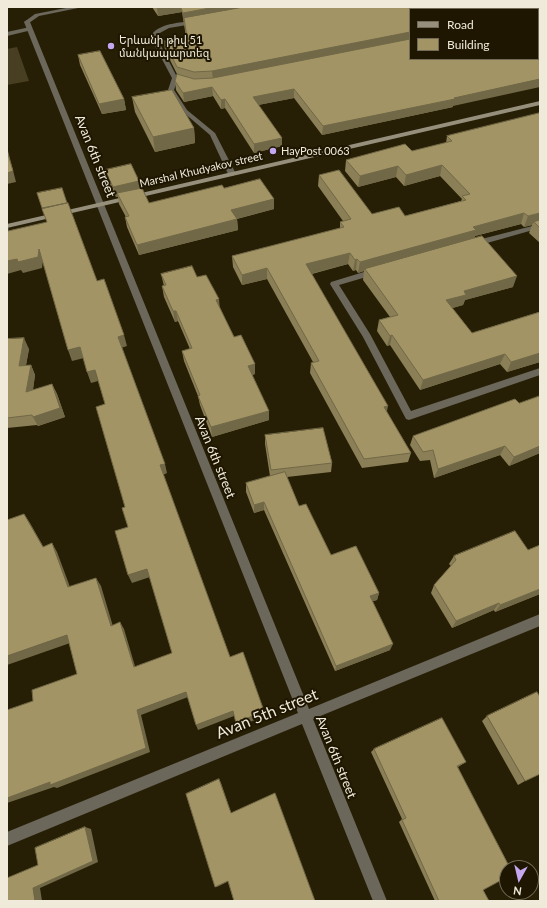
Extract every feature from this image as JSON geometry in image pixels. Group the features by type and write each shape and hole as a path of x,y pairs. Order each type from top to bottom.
{"street":[{"path":"7,34 28,25 37,14 80,7"},
{"path":"201,21 164,28 155,34 158,46 174,78 171,86 174,96 189,115 213,134 232,174"},
{"name":"Avan 6th street","path":"28,25 380,901"},
{"path":"174,78 195,84"},
{"name":"Marshal Khudyakov street","path":"7,226 540,103"},
{"path":"464,247 540,226"},
{"path":"387,268 334,284 367,336 409,416 540,371"},
{"name":"Avan 5th street","path":"7,839 540,620"}],"shaded area":[{"path":"17,47 29,81 7,85 7,49"}],"building":[{"path":"181,7 215,7 183,13"},
{"path":"244,7 468,8 409,8 409,32 212,71 194,72 177,67 164,41 187,37 184,18"},
{"path":"539,18 540,79 454,98 455,99 323,126 294,89 253,97 282,138 254,144 225,99 221,100 212,87 183,93 175,81 177,74 194,79 213,78 409,39 409,60 539,60"},
{"path":"100,51 124,99 99,104 78,55"},
{"path":"172,90 194,128 153,137 132,97"},
{"path":"540,113 540,213 528,216 524,213 473,227 476,230 360,262 357,259 355,260 350,253 306,264 388,406 384,407 411,453 364,459 311,363 319,361 267,268 242,275 232,256 344,227 340,222 351,219 319,175 339,170 372,214 399,207 405,216 466,200 462,196 470,194 442,165 406,175 398,166 360,176 346,160 405,144 412,151 452,141 447,136"},
{"path":"7,151 13,171 7,173"},
{"path":"131,164 139,181 113,187 105,170"},
{"path":"260,179 274,199 231,210 237,219 137,245 125,217 129,216 117,193 142,188 149,203 222,185 224,188"},
{"path":"62,188 67,203 42,208 37,193"},
{"path":"68,203 97,281 104,279 124,335 118,337 165,464 160,465 230,657 243,652 264,711 236,723 233,711 196,725 186,692 137,710 146,748 50,785 50,782 7,798 7,710 33,701 32,690 77,674 67,635 7,656 7,520 24,514 43,547 52,543 68,587 96,578 111,626 120,622 134,667 172,653 147,569 128,575 115,531 128,527 122,508 125,507 96,407 105,404 95,370 87,372 80,347 68,350 39,249 38,257 18,262 17,259 7,261 7,228 8,231 47,222 42,209"},
{"path":"540,220 540,228 534,222"},
{"path":"482,236 517,276 464,291 466,295 446,300 472,333 540,312 540,353 511,362 505,354 423,380 392,335 390,336 379,320 398,315 365,269"},
{"path":"192,266 197,277 206,275 219,299 216,300 234,337 241,335 255,364 248,366 269,411 211,427 182,351 192,348 176,311 173,311 162,286 166,285 161,274"},
{"path":"24,338 19,366 31,365 26,392 52,384 60,408 33,417 32,415 7,418 7,339"},
{"path":"540,396 540,446 514,457 505,446 438,469 433,450 423,452 413,436 515,399 519,403"},
{"path":"323,428 332,463 271,470 265,435"},
{"path":"285,472 299,506 306,504 331,555 356,546 379,593 370,596 393,644 336,666 264,502 254,505 246,483"},
{"path":"515,531 528,550 540,545 540,589 500,605 499,603 456,621 434,585 456,560 454,556"},
{"path":"537,692 540,697 540,774 525,781 487,716"},
{"path":"442,718 466,762 457,766 506,860 499,860 499,881 483,890 489,901 439,901 402,820 406,818 374,749"},
{"path":"219,779 231,813 275,793 315,901 234,901 228,881 215,887 186,794"},
{"path":"85,827 93,861 33,888 35,901 7,901 7,878 38,865 35,848"}],"place":[{"name":"Երևանի թիվ 51 մանկապարտեզ","path":"111,46"},
{"name":"HayPost 0063","path":"273,151"}]}
